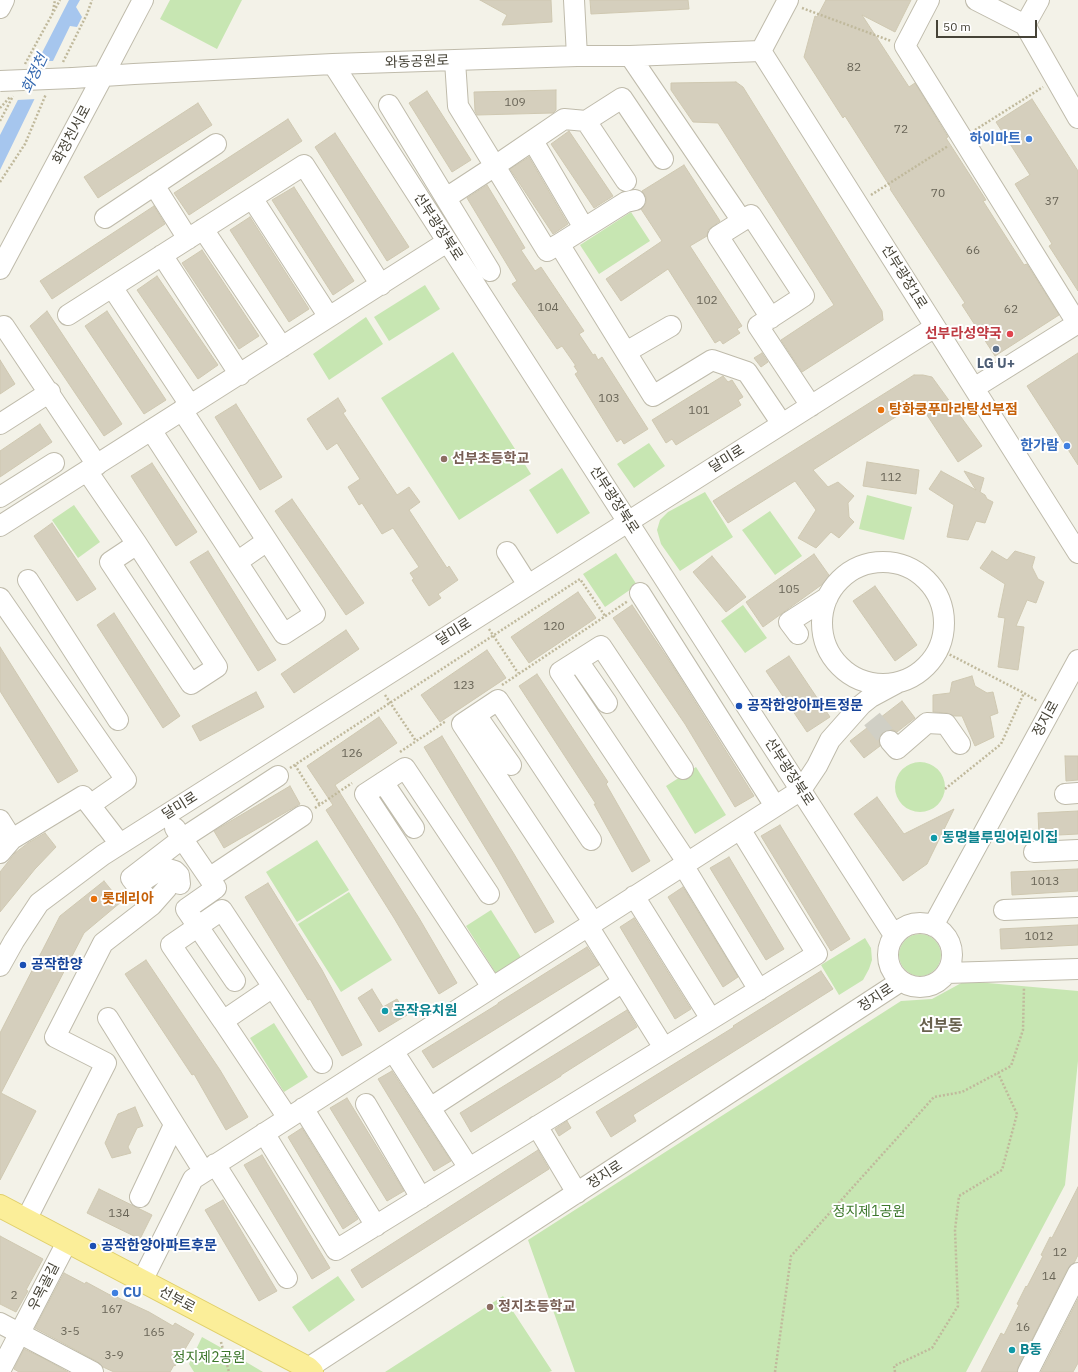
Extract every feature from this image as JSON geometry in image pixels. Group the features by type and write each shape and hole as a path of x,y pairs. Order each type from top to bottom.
{"main road":[{"name":"선부로","path":"0,1206 310,1370"}],"street":[{"path":"0,8 4,0"},
{"name":"화정천서로","path":"0,269 104,76 143,0"},
{"path":"574,0 577,56"},
{"path":"929,0 905,46 1078,323 974,388"},
{"path":"976,0 1026,25 1078,118"},
{"path":"1026,25 1039,0"},
{"path":"761,51 787,1"},
{"name":"와동공원로","path":"7,87 73,78 333,64 761,51"},
{"name":"선부광장1로","path":"761,51 935,327 1073,539 1078,553"},
{"path":"630,56 742,221"},
{"path":"455,61 458,106 548,251 626,202 635,200"},
{"name":"선부광장북로","path":"333,64 894,935"},
{"path":"446,198 564,119 586,121 622,98 663,159"},
{"path":"389,105 490,271"},
{"path":"586,121 626,181"},
{"path":"533,141 584,228"},
{"path":"105,218 216,144"},
{"path":"68,315 304,164 381,285"},
{"path":"154,185 196,234 282,347"},
{"path":"252,198 329,317"},
{"path":"771,318 718,236 751,215 804,296 771,318 758,326 811,406"},
{"path":"0,526 240,375 447,242"},
{"path":"559,244 617,323 626,352 653,396 712,360 747,372 782,424"},
{"path":"162,255 240,375"},
{"path":"112,287 315,614 284,634 151,430"},
{"path":"4,326 50,392 92,468 137,544 217,667 191,684 110,562 137,544"},
{"path":"626,352 671,326"},
{"name":"달미로","path":"0,966 14,941 39,903 103,854 935,327"},
{"path":"0,424 50,392"},
{"path":"28,508 8,492 54,463"},
{"path":"237,562 268,540"},
{"path":"507,552 528,585"},
{"path":"837,663 850,674 864,681 881,684 897,683 915,676 930,664 939,649 945,629 944,610 937,592 924,578 908,567 890,562 871,563 853,570 838,582 828,597 823,614 823,632 828,648 837,663 868,707"},
{"path":"28,580 118,720"},
{"path":"640,593 775,806"},
{"path":"798,634 789,622 828,597"},
{"path":"0,598 126,780 90,805"},
{"path":"150,623 176,605"},
{"path":"24,633 50,614"},
{"path":"683,769 601,646 560,672 685,864 759,990"},
{"name":"정지로","path":"933,926 1078,660"},
{"path":"578,661 607,703"},
{"path":"60,685 85,668"},
{"path":"142,1281 193,1179 801,790 818,766 830,740 897,683"},
{"path":"591,840 498,700 462,724 590,924 623,982 664,1048"},
{"path":"476,715 511,765"},
{"path":"890,741 897,749 927,723 946,724 960,744"},
{"path":"489,894 405,768 365,794 492,987"},
{"path":"152,905 131,878 183,838 278,776"},
{"path":"383,782 414,828"},
{"path":"0,820 6,846 83,796 120,844"},
{"path":"166,814 216,888 186,908 234,981"},
{"path":"209,878 302,816"},
{"path":"264,1133 336,1250 817,954 740,829"},
{"path":"1034,852 1078,850"},
{"path":"26,1220 106,1063 55,1037 102,943 152,905 173,886 179,874 165,868 161,869 136,885"},
{"path":"634,896 711,1019"},
{"path":"1004,910 1078,906"},
{"path":"322,1063 222,910 172,945 223,1021 295,1113 376,1226"},
{"path":"924,923 933,926 946,936 951,948 951,961 946,973 937,982 926,986 913,986 902,981 892,972 888,960 888,946 894,935 904,926 924,923"},
{"path":"946,973 1078,969"},
{"name":"정지로","path":"310,1370 522,1236 577,1193 902,981"},
{"path":"430,1108 623,982"},
{"path":"223,1021 273,987"},
{"path":"108,1018 174,1124 210,1168 287,1278"},
{"path":"393,1051 469,1168"},
{"path":"366,1104 421,1198"},
{"path":"140,1197 174,1124"},
{"path":"537,1126 577,1193"},
{"name":"우목골길","path":"0,1371 67,1242"},
{"path":"1028,1372 1078,1273"},
{"path":"0,1323 93,1372"}],"path":[{"path":"52,14 55,0"},
{"path":"23,71 28,57 60,0"},
{"path":"787,1 905,46"},
{"path":"0,108 7,87"},
{"path":"0,121 11,101 7,87"},
{"path":"278,776 580,579 605,616 640,593"},
{"path":"493,635 518,674"},
{"path":"939,649 1024,693 1051,710"},
{"path":"945,788 1001,744 1024,693"},
{"path":"390,703 416,741"},
{"path":"295,765 320,805"},
{"path":"775,1372 790,1256 934,1097 962,1092 1011,1066 1023,1030 1024,971"},
{"path":"895,1372 894,1366 932,1348 958,1306 955,1230 959,1196 1002,1170 1017,1114 998,1073"},
{"path":"215,1320 229,1372"}],"green space":[{"path":"170,0 242,0 217,49 160,19"},
{"path":"631,212 650,241 599,274 580,245"},
{"path":"425,285 440,309 389,341 374,317"},
{"path":"366,317 383,344 329,380 313,354"},
{"path":"453,352 531,474 459,520 381,398"},
{"path":"649,443 665,466 634,488 617,464"},
{"path":"562,468 590,513 557,534 529,490"},
{"path":"705,492 733,537 680,571 661,544 657,530 660,520 668,512"},
{"path":"867,495 912,507 904,540 859,529"},
{"path":"74,505 100,542 78,558 52,520"},
{"path":"770,511 802,556 775,575 742,530"},
{"path":"616,553 637,585 605,607 583,574"},
{"path":"743,605 767,638 745,653 721,621"},
{"path":"915,762 925,762 938,769 945,782 945,792 938,805 925,812 915,812 906,808 899,801 895,792 895,782 899,773 906,766"},
{"path":"696,767 726,815 695,834 666,786"},
{"path":"317,840 349,890 297,922 266,872"},
{"path":"349,892 392,960 341,992 298,924"},
{"path":"491,910 522,959 497,975 466,926"},
{"path":"916,934 924,934 935,940 941,951 941,959 935,970 924,976 916,976 905,970 899,959 899,951 905,940"},
{"path":"865,938 871,948 872,960 869,969 863,980 839,995 821,965"},
{"name":"정지제1공원","path":"965,981 1078,991 1078,1061 1065,1185 966,1372 575,1372 528,1240 901,1001 932,999"},
{"path":"274,1023 308,1077 284,1092 250,1038"},
{"path":"338,1276 355,1300 309,1332 292,1307"},
{"path":"503,1296 552,1371 385,1372"},
{"name":"정지제2공원","path":"202,1337 263,1372 194,1372 189,1364"}],"water":[{"name":"화정천","path":"69,0 80,0 76,7 82,17 77,27 70,26 0,170 0,135"}],"pier":[{"path":"36,61 56,61 37,99 17,100"}],"building":[{"path":"480,0 551,0 552,22 502,25 507,15"},
{"path":"590,0 688,0 689,9 591,14"},
{"path":"826,0 911,0 895,32 862,15 909,87 915,83 948,137 946,138 986,200 983,201 1024,265 1027,264 1059,315 995,356 962,305 965,303 890,189 891,188 845,116 843,118 804,57 815,16 817,17"},
{"path":"736,82 743,87 882,311 883,320 802,372 781,340 834,305 718,123 693,122 671,90 671,83"},
{"path":"556,90 556,110 553,113 477,115 475,111 474,92"},
{"path":"427,91 471,160 452,172 409,103"},
{"path":"1032,99 1078,171 1078,291 1049,246 1052,244 1015,184 1030,175 996,122"},
{"path":"198,103 212,125 98,198 84,177"},
{"path":"288,119 302,141 189,215 174,193"},
{"path":"569,131 613,196 594,208 551,144"},
{"path":"335,133 409,247 387,261 315,147"},
{"path":"529,157 568,224 553,234 510,169"},
{"path":"684,165 720,221 708,230 707,236 690,246 742,326 737,329 740,333 723,344 720,340 715,343 668,269 621,301 606,279 662,241 641,209 646,203 646,197 642,191"},
{"path":"487,185 525,248 521,250 535,271 541,267 584,331 579,334 598,360 602,357 648,429 624,444 621,439 617,442 575,374 578,372 574,366 576,366 562,346 557,349 512,284 517,281 467,198"},
{"path":"294,187 354,281 333,295 272,200"},
{"path":"154,206 165,224 52,299 40,281"},
{"path":"250,217 309,309 289,322 230,230"},
{"path":"202,250 259,336 239,349 182,263"},
{"path":"157,276 218,365 198,379 137,290"},
{"path":"47,311 122,424 104,436 30,326"},
{"path":"107,311 166,400 144,414 85,326"},
{"path":"762,353 768,362 761,367 754,358"},
{"path":"1078,353 1078,465 1027,386"},
{"path":"0,360 15,384 0,394"},
{"path":"914,375 932,377 982,446 958,462 925,412 918,409 908,409 813,470 828,487 838,482 854,496 848,503 849,517 854,522 839,538 831,532 816,548 798,538 816,510 795,481 728,523 713,501"},
{"path":"723,376 728,382 732,380 743,397 738,400 741,405 676,445 672,439 666,443 652,420"},
{"path":"338,398 346,411 343,413 397,495 409,487 420,502 409,510 447,568 449,566 458,580 438,594 441,598 429,606 412,580 414,579 410,573 419,567 393,528 382,534 362,503 359,505 348,487 360,479 337,443 327,450 307,419"},
{"path":"236,404 282,477 260,490 215,417"},
{"path":"40,424 52,442 0,477 0,451"},
{"path":"867,462 919,470 916,494 863,486"},
{"path":"152,463 197,532 176,546 131,476"},
{"path":"941,471 976,490 964,471 984,478 980,492 985,495 987,499 993,502 985,523 976,521 968,540 947,537 954,505 929,489"},
{"path":"292,499 364,603 346,615 275,511"},
{"path":"52,523 96,589 77,601 34,536"},
{"path":"208,551 276,660 258,671 190,562"},
{"path":"992,551 1007,560 1015,551 1035,557 1032,567 1038,579 1044,582 1036,603 1027,600 1016,626 1024,627 1018,670 998,667 1005,618 998,617 1005,584 980,568"},
{"path":"814,554 831,578 763,627 746,602"},
{"path":"712,556 746,597 726,612 693,572"},
{"path":"875,586 917,645 895,661 853,601"},
{"path":"578,592 596,618 529,663 511,637"},
{"path":"632,605 672,665 754,796 735,807 685,724 613,618"},
{"path":"114,613 180,716 163,728 97,625"},
{"path":"346,630 359,649 294,693 281,674"},
{"path":"0,647 78,771 58,783 0,691"},
{"path":"487,650 506,678 440,722 421,695"},
{"path":"789,656 830,717 807,732 766,671"},
{"path":"537,674 608,782 606,784 650,861 632,872 594,804 596,804 519,686"},
{"path":"972,676 975,686 987,693 993,692 998,713 990,716 994,737 975,746 962,716 933,712 933,695 950,693 952,682"},
{"path":"256,692 264,707 200,741 192,726"},
{"path":"902,701 915,718 897,732 888,730 883,732 879,738 880,746 864,758 850,741"},
{"path":"379,717 397,743 335,785 419,918 457,983 439,994 394,918 326,810 333,805 307,766"},
{"path":"442,736 554,922 535,933 424,747"},
{"path":"1065,756 1078,756 1078,780 1066,781"},
{"path":"290,786 300,804 224,848 214,831"},
{"path":"877,797 904,834 954,809 927,864 903,881 854,814"},
{"path":"1078,811 1078,834 1039,836 1038,813"},
{"path":"780,825 850,939 831,951 761,836"},
{"path":"45,833 56,847 35,869 0,912 0,872 15,853"},
{"path":"729,857 784,949 766,960 710,868"},
{"path":"1078,869 1078,891 1012,895 1011,872"},
{"path":"104,881 121,902 84,933 1,1093 36,1111 0,1180 0,1033 60,916"},
{"path":"268,883 322,970 362,1045 342,1056 310,999 308,1000 245,897"},
{"path":"683,887 738,977 723,987 668,897"},
{"path":"634,918 691,1009 675,1019 620,927"},
{"path":"1078,925 1078,945 1001,949 1000,929"},
{"path":"587,947 599,965 433,1068 422,1051"},
{"path":"146,960 220,1070 248,1117 226,1130 194,1074 192,1075 125,974"},
{"path":"821,971 833,989 633,1115 636,1121 611,1137 596,1112 734,1027 733,1026"},
{"name":"공작유치원","path":"372,989 383,1007 397,999 407,1015 379,1032 358,998"},
{"path":"627,1010 637,1027 471,1132 460,1113"},
{"path":"392,1071 451,1161 434,1171 378,1079"},
{"path":"347,1098 404,1191 387,1201 330,1108"},
{"path":"135,1107 143,1126 137,1128 128,1147 131,1153 112,1158 105,1143 118,1114"},
{"path":"567,1121 571,1128 559,1136 555,1129"},
{"path":"302,1128 358,1219 343,1229 288,1137"},
{"path":"538,1150 549,1169 362,1288 351,1270"},
{"path":"262,1155 330,1268 312,1279 244,1165"},
{"path":"1078,1187 1078,1255 1074,1263 1068,1268 1018,1367 1017,1372 981,1372 1001,1333 1004,1335 1019,1305 1017,1304 1043,1256 1041,1255 1050,1237 1052,1238"},
{"path":"99,1189 152,1215 140,1239 87,1213"},
{"path":"223,1200 277,1291 259,1301 205,1210"},
{"path":"0,1236 43,1259 16,1312 0,1304"},
{"path":"64,1273 85,1284 86,1282 110,1295 149,1312 173,1326 175,1323 194,1334 170,1372 114,1372 35,1328"},
{"path":"1078,1299 1078,1363 1073,1372 1041,1372"},
{"path":"24,1349 68,1372 19,1372 14,1369"}],"tunnel":[{"path":"872,719 890,741"}],"place":[{"name":"하이마트","path":"1029,139"},
{"name":"선부라성약국","path":"1010,334"},
{"name":"LG U+","path":"996,349"},
{"name":"탕화쿵푸마라탕선부점","path":"881,410"},
{"name":"한가람","path":"1067,446"},
{"name":"선부초등학교","path":"444,459"},
{"name":"공작한양아파트정문","path":"739,706"},
{"name":"동명블루밍어린이집","path":"934,838"},
{"name":"롯데리아","path":"94,899"},
{"name":"공작한양","path":"23,965"},
{"name":"공작유치원","path":"385,1011"},
{"name":"공작한양아파트후문","path":"93,1246"},
{"name":"CU","path":"115,1293"},
{"name":"정지초등학교","path":"490,1307"},
{"name":"B동","path":"1012,1350"}],"district":[{"name":"선부동","path":"941,1026"}]}
